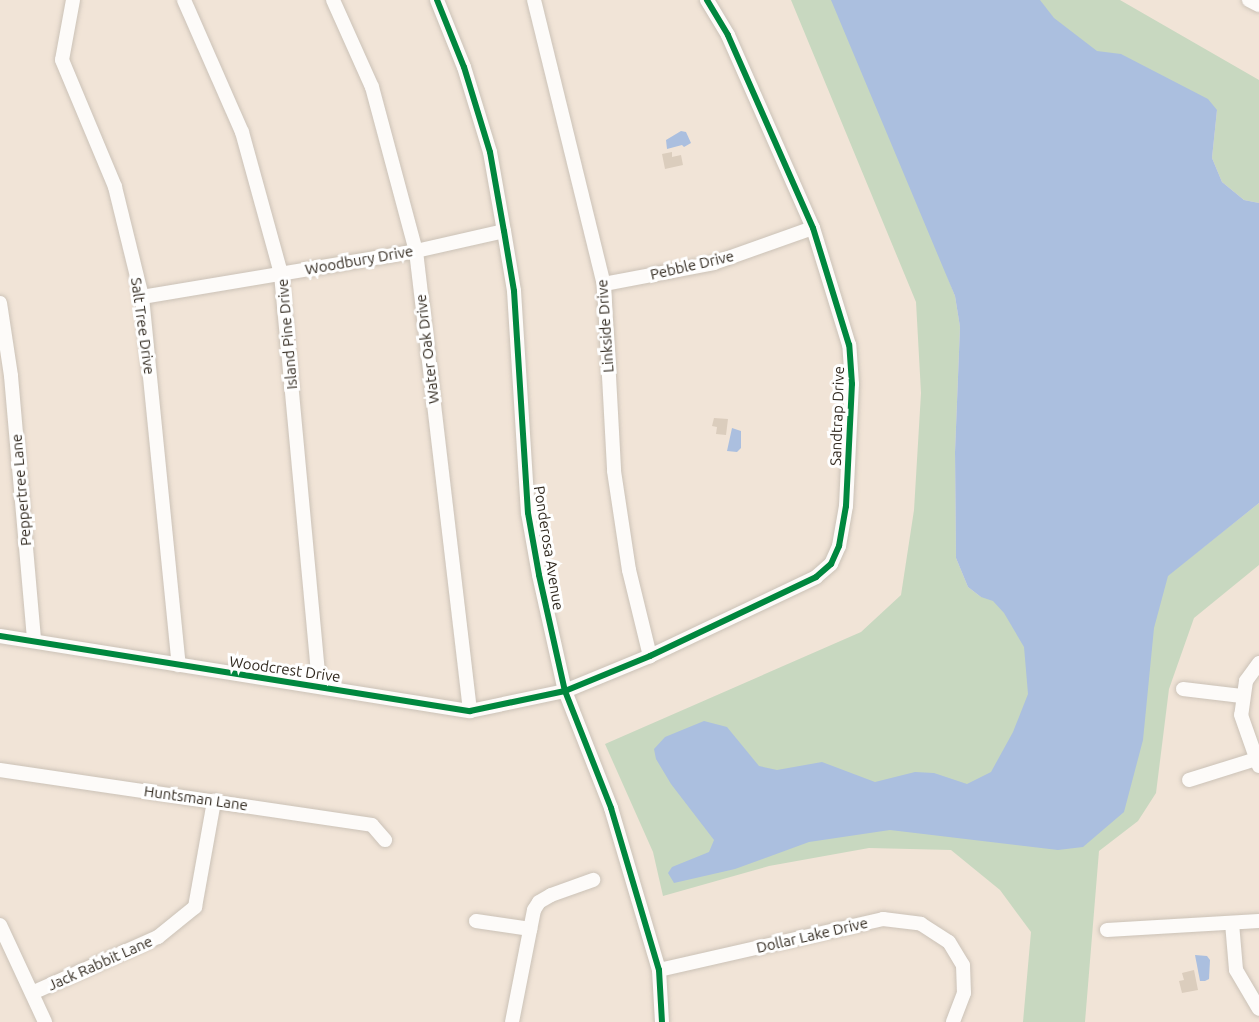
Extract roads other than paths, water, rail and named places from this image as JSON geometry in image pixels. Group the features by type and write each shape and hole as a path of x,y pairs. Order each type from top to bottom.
{"street":[{"name":"Salt Tree Drive","path":"73,0 62,60 114,187 142,297 179,665"},
{"name":"Island Pine Drive","path":"183,0 242,132 281,274 319,685"},
{"name":"Water Oak Drive","path":"333,0 372,87 416,251 471,711"},
{"name":"Ponderosa Avenue","path":"438,0 464,67 490,152 504,231 514,291 528,513 539,575 565,691 611,808 659,970 662,1022"},
{"name":"Linkside Drive","path":"534,0 604,284 614,471 629,570 650,656"},
{"name":"Sandtrap Drive","path":"565,691 650,656 816,577 831,564 839,546 846,506 852,384 849,345 813,228 728,35 707,0"},
{"path":"1250,0 1259,5"},
{"name":"Pebble Drive","path":"604,284 714,263 813,228"},
{"name":"Woodbury Drive","path":"142,297 416,251 504,231"},
{"name":"Peppertree Lane","path":"0,303 11,376 34,641"},
{"name":"Woodcrest Drive","path":"0,636 471,711 565,691"},
{"path":"1189,780 1256,755 1241,715 1246,681 1259,663"},
{"path":"1183,688 1242,696"},
{"name":"Huntsman Lane","path":"0,770 372,825 386,840"},
{"name":"Jack Rabbit Lane","path":"32,993 158,937 195,907 214,801"},
{"path":"512,1022 534,910 545,898 593,880"},
{"name":"Dollar Lake Drive","path":"659,970 882,919 921,924 949,942 963,965 964,993 953,1022"},
{"path":"476,921 530,929"},
{"path":"1107,930 1259,921"},
{"path":"1232,923 1236,970 1259,1009"},
{"path":"0,925 45,1022"}],"water":[{"path":"831,0 1040,0 1054,18 1097,51 1121,54 1208,99 1217,110 1212,158 1222,182 1244,200 1259,203 1259,503 1168,576 1154,628 1143,740 1124,812 1083,847 1058,850 890,830 809,842 735,869 674,883 668,873 672,867 709,852 714,840 671,784 656,759 654,749 665,737 704,721 727,727 759,766 777,770 822,762 875,782 915,772 934,773 967,784 991,772 1013,732 1028,694 1024,647 1004,613 993,601 981,597 968,587 956,558 955,452 960,327 955,296"},
{"path":"681,131 686,132 691,143 684,147 682,145 667,149 666,140"},
{"path":"732,428 741,431 741,448 737,452 727,451"},
{"path":"1195,955 1207,956 1210,960 1209,979 1205,981 1200,981"}]}
